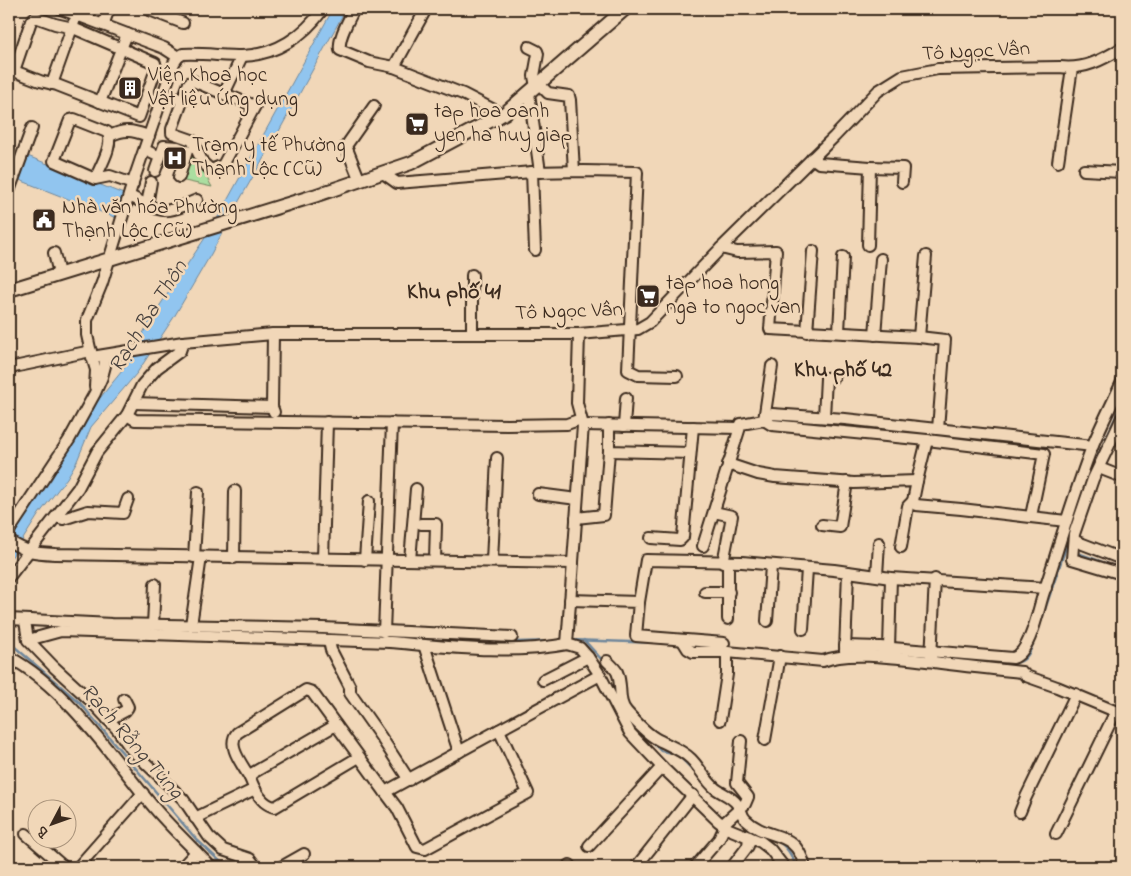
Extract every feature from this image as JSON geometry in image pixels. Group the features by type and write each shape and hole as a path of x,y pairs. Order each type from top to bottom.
{"main road":[{"path":"9,290 360,181 412,163 498,118 535,89 625,9"}],"street":[{"path":"102,25 109,9"},
{"path":"147,9 183,23"},
{"path":"95,393 96,370 87,335 87,320 102,282 174,63 178,57 184,54 242,56 272,50 288,43 308,28 323,9"},
{"path":"354,9 342,35 339,44 340,50 369,62 394,67 463,94 494,110 498,118"},
{"path":"394,67 426,9"},
{"path":"52,84 73,28 74,12 102,25 164,48 178,57"},
{"path":"38,18 73,28 155,63 156,69 139,117 14,71 31,21 38,18"},
{"path":"100,102 127,34"},
{"path":"529,47 537,51 538,54 534,76 536,172 534,250"},
{"name":"Tô Ngọc Vân","path":"9,368 92,354 104,356 184,342 274,334 579,334 638,329 650,322 878,91 902,76 938,68 1072,68 1100,61 1122,48"},
{"path":"224,94 242,56"},
{"path":"1058,162 1072,68"},
{"path":"193,81 224,94 256,106 223,165 211,170 202,162 192,140 172,133 172,130 189,83 193,81"},
{"path":"535,89 548,94 565,94 570,100 574,171"},
{"path":"148,92 182,100"},
{"path":"360,181 346,146 374,106"},
{"path":"95,179 110,143 110,136 107,132 74,119 70,120 54,161 95,179 110,176 133,184"},
{"path":"9,191 32,128"},
{"path":"110,136 120,131 132,130 149,136"},
{"path":"155,170 164,146 178,147 187,150 179,177"},
{"path":"145,150 160,157"},
{"path":"812,158 819,163 870,168 903,168 902,182"},
{"path":"868,245 870,168"},
{"path":"1084,170 1122,172"},
{"path":"383,173 397,183 536,172 637,172 628,370 638,375 677,376"},
{"path":"147,205 151,182"},
{"path":"129,196 154,209 172,210 197,200"},
{"path":"721,248 737,252 776,251 770,329 945,340 938,429"},
{"path":"807,332 813,251"},
{"path":"54,253 59,274"},
{"path":"919,337 926,256"},
{"path":"839,332 843,257"},
{"path":"875,335 881,259"},
{"path":"472,275 472,333"},
{"path":"274,334 274,414"},
{"path":"567,640 582,422 577,402 579,334"},
{"path":"9,577 26,551 78,488 97,452 127,415 139,390 147,379 157,368 180,351 184,342"},
{"path":"9,531 69,440 95,393 105,366 104,356"},
{"path":"764,420 772,366"},
{"path":"824,417 826,378 834,377"},
{"path":"845,652 888,657 1013,658 1019,656 1025,648 1046,588 1066,521 1092,446 1122,382"},
{"path":"133,403 274,414 327,422 567,424 582,422 610,425"},
{"path":"576,518 604,515 610,425 625,412 693,427 740,428"},
{"path":"127,415 135,420 274,414"},
{"path":"703,546 741,424 764,420 772,414 824,417 1092,446"},
{"path":"1122,418 1093,479 1074,534 1075,542 1072,559 1122,574"},
{"path":"764,420 772,425 927,440 1044,454 1031,516"},
{"path":"323,559 327,422"},
{"path":"384,632 392,423"},
{"path":"651,538 680,540 683,537 693,427"},
{"path":"901,548 908,506 913,501 927,440"},
{"path":"609,451 690,453"},
{"path":"492,560 497,458"},
{"path":"728,464 758,474 775,477 847,482 917,481"},
{"path":"1099,468 1122,477"},
{"path":"822,525 840,527 847,482"},
{"path":"410,560 416,489"},
{"path":"234,558 235,491"},
{"path":"192,625 198,557 198,492"},
{"path":"538,494 577,499"},
{"path":"56,517 63,519 88,511 123,513 128,499"},
{"path":"365,560 369,501"},
{"path":"913,501 916,505 1066,521"},
{"path":"714,512 732,516 725,563 729,592 728,619"},
{"path":"421,524 436,524 435,560"},
{"path":"9,541 26,551 56,554 365,560 492,560 573,563"},
{"path":"1075,542 1121,555"},
{"path":"877,575 879,543"},
{"path":"1046,588 891,578 848,572 771,566 646,560 636,636 685,644 693,652 726,647 823,661 845,652 889,648 1022,672 1026,676 1076,694 1119,713 1056,834"},
{"path":"767,621 771,566"},
{"path":"803,629 807,569"},
{"path":"845,652 848,572"},
{"path":"889,648 891,578"},
{"path":"932,657 935,580"},
{"path":"153,624 155,584"},
{"path":"705,592 729,592"},
{"path":"570,600 639,602"},
{"path":"9,619 25,621 323,628 384,632 421,640 499,649 550,647 567,640"},
{"path":"25,621 28,640 54,667 111,718 135,754 183,799 209,836 223,850 250,859 256,867"},
{"path":"28,640 61,632 390,642 512,637"},
{"path":"421,640 459,752"},
{"path":"567,640 580,648 588,658 600,675 630,732 662,767 725,823 729,829 760,842 770,849 784,867"},
{"path":"329,641 331,650 350,687 350,693 376,728 409,780"},
{"path":"720,720 727,674 726,647"},
{"path":"765,740 780,656"},
{"path":"9,657 34,673 73,710 142,793 211,867"},
{"path":"543,680 588,658"},
{"path":"607,661 618,675 622,704 625,711 648,733 676,748 691,759 706,780 717,790 729,796 748,823 792,843 800,852 805,867"},
{"path":"386,792 600,675"},
{"path":"359,757 275,808 266,804 254,790 250,778 232,746 233,738 237,733 300,692 306,690 312,692 397,808 417,847 425,849 528,793 499,730"},
{"path":"1020,812 1076,694"},
{"path":"111,718 125,711 128,707 124,699"},
{"path":"250,778 252,774 336,726"},
{"path":"695,867 719,839 725,823 745,804 748,797 737,783 741,741"},
{"path":"589,846 662,767"},
{"path":"195,818 254,790"},
{"path":"78,867 142,793"},
{"path":"636,867 693,795"},
{"path":"26,834 64,867"},
{"path":"732,867 748,846 748,837"},
{"path":"182,867 196,852"},
{"path":"281,867 304,854"}],"green space":[{"path":"190,148 212,187 180,180"}],"water":[{"path":"333,9 346,9 211,254 174,317 137,373 91,427 77,461 67,478 39,514 9,561 9,539 16,527 28,507 51,480 91,409 122,371 152,317 213,226"},
{"path":"25,155 126,195 119,219 17,179"}],"waterway":[{"path":"1091,471 1122,403"},
{"path":"1041,621 1069,538"},
{"path":"1075,552 1116,567"},
{"path":"377,636 517,642 557,641"},
{"path":"1013,663 1022,661 1025,658 1035,638"},
{"path":"570,640 661,643"},
{"path":"584,640 603,661"},
{"name":"Rạch Rỗng Tùng","path":"9,642 80,703 196,839 226,867"},
{"path":"831,653 843,652"},
{"path":"650,740 661,751 675,753"},
{"path":"679,756 696,773"},
{"path":"775,840 789,851 796,867"}],"place":[{"name":"Viện Khoa học Vật liệu Ứng dụng","path":"130,88"},
{"name":"tap hoa oanh yen ha huy giap","path":"417,124"},
{"name":"Trạm y tế Phường Thạnh Lộc (Cũ)","path":"175,158"},
{"name":"Nhà văn hóa Phường Thạnh Lộc (Cũ)","path":"44,220"},
{"name":"tap hoa hong nga to ngoc van","path":"648,296"}],"district":[{"name":"Khu phố 41","path":"454,293"},
{"name":"Khu phố 42","path":"843,371"}],"water label":[{"name":"Rạch Ba Thôn","path":"149,317"}]}
